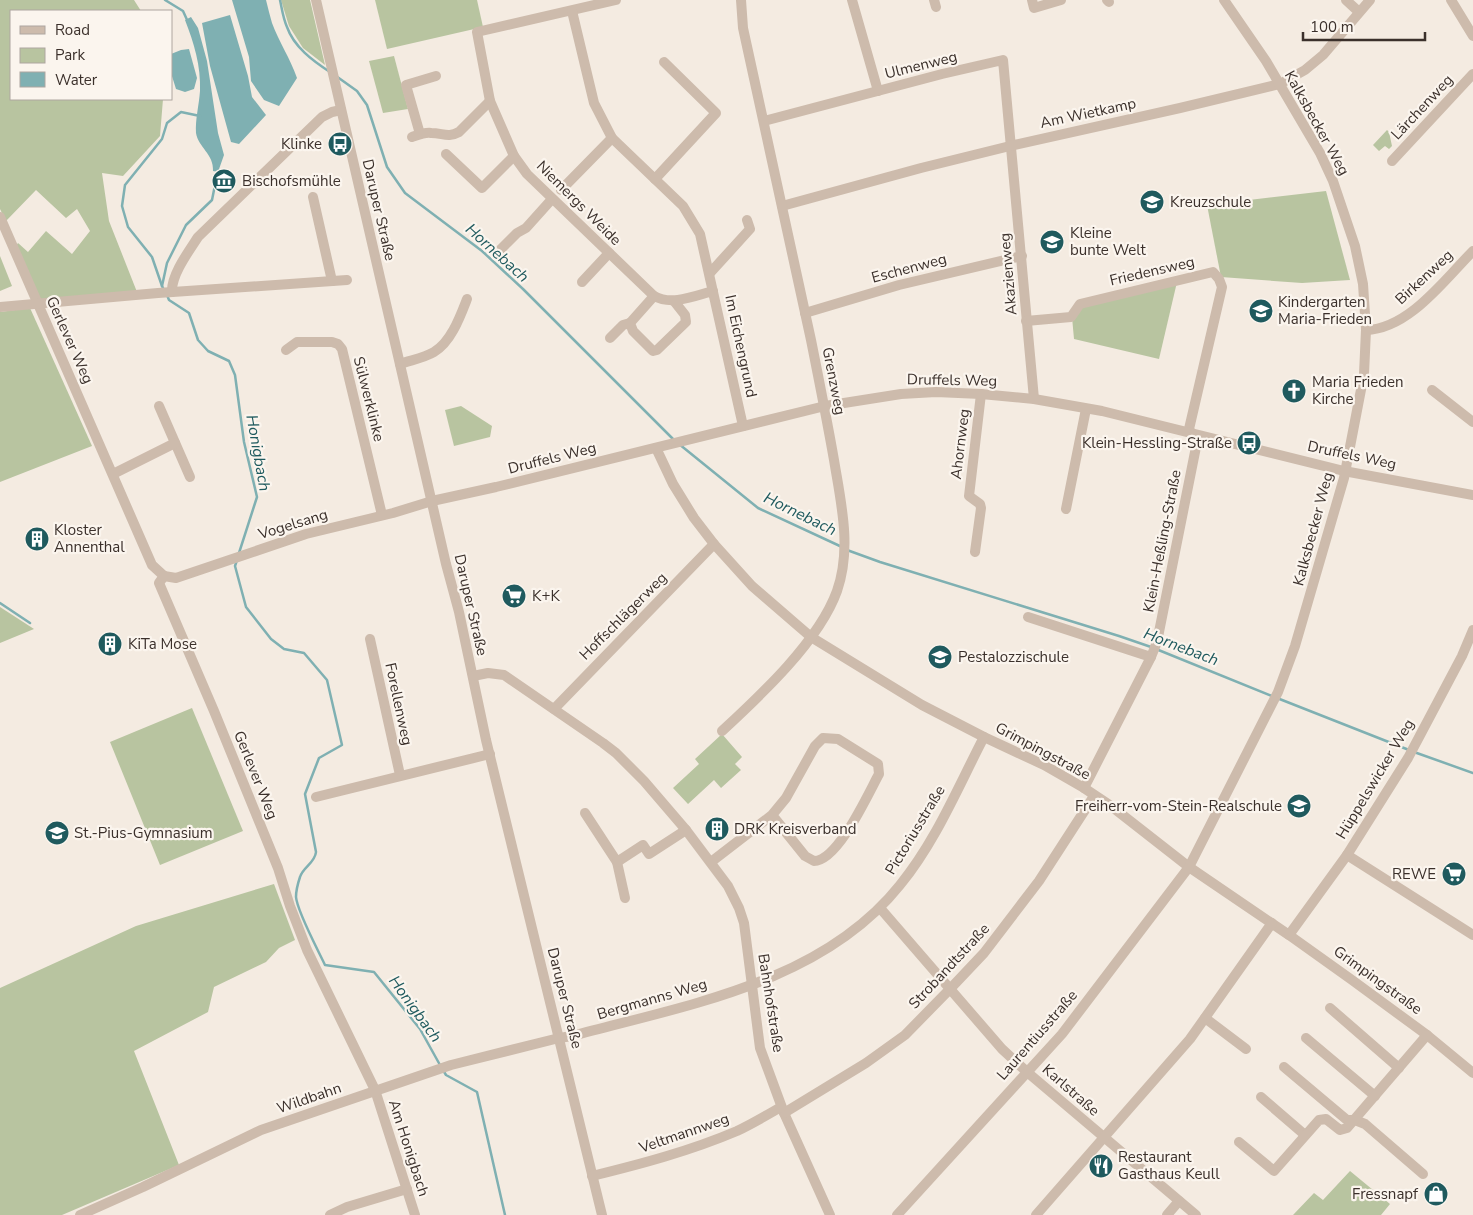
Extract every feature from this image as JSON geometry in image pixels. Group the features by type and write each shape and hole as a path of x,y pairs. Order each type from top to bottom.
{"street":[{"name":"Daruper Straße","path":"316,0 446,564 459,612 490,754 602,1215"},
{"path":"572,11 616,0"},
{"name":"Grenzweg","path":"722,731 767,688 811,638 830,607 837,590 845,558 845,541 825,406 744,28 741,0"},
{"path":"852,0 878,91"},
{"path":"1032,0 1034,8 1061,0"},
{"name":"Kalksbecker Weg","path":"1189,867 1273,706 1295,646 1344,478 1364,374 1366,330 1363,280 1340,202 1320,153 1280,84 1224,0"},
{"path":"1346,0 1359,12"},
{"name":"Am Wietkamp","path":"782,206 1010,146 1280,84 1305,70 1323,54 1370,0"},
{"path":"1452,0 1473,36"},
{"name":"Niemergs Weide","path":"572,11 477,32 490,102 514,156 527,174 654,296 661,300 674,301 713,291"},
{"name":"Im Eichengrund","path":"572,11 594,103 612,138 683,206 700,234 743,426"},
{"name":"Ulmenweg","path":"764,121 1003,60 1010,146"},
{"path":"655,179 716,113 664,62"},
{"name":"Lärchenweg","path":"1392,161 1473,74"},
{"path":"436,76 406,85 416,136 431,133 453,135 459,132 490,102"},
{"path":"166,293 172,287 183,260 198,237 322,117 341,110"},
{"path":"561,190 612,138"},
{"name":"Akazienweg","path":"1010,146 1022,256 1034,399"},
{"path":"446,154 482,188 514,156"},
{"path":"313,197 332,281"},
{"path":"496,254 516,233 526,228 552,199"},
{"name":"Gerlever Weg","path":"0,217 152,565 164,576 159,583 211,703 275,860 300,933 328,996 375,1090"},
{"path":"710,273 750,229 747,220"},
{"name":"Birkenweg","path":"1366,330 1380,328 1414,311 1473,251"},
{"path":"582,282 609,253"},
{"name":"Eschenweg","path":"805,313 899,285 1022,256"},
{"name":"Friedensweg","path":"1026,321 1071,316 1080,304 1213,272 1219,279 1222,287 1188,429 1193,434"},
{"path":"0,307 347,280"},
{"path":"610,338 624,325 630,323 654,296"},
{"path":"400,364 429,355 440,347 461,316 466,299"},
{"path":"630,323 633,331 653,351 657,350 686,322 685,315 674,301"},
{"name":"Sülwerklinke","path":"286,350 297,342 332,342 338,344 342,349 382,515"},
{"path":"1432,390 1473,422"},
{"name":"Druffels Weg","path":"432,501 502,486 825,406 901,394 936,392 1034,399 1102,411 1344,471 1473,495"},
{"name":"Ahornweg","path":"975,552 981,508 980,504 970,496 981,394"},
{"path":"158,406 190,477"},
{"path":"1066,509 1086,409"},
{"name":"Klein-Heßling-Straße","path":"1084,788 1157,642 1195,456 1197,442 1193,434"},
{"path":"113,474 175,443"},
{"name":"Grimpingstraße","path":"656,448 673,484 694,518 714,544 752,586 811,638 919,703 984,737 1044,765 1084,788 1111,806 1189,867 1289,934 1427,1035 1473,1072"},
{"name":"Vogelsang","path":"164,576 176,578 306,534 432,501"},
{"name":"Hoffschlägerweg","path":"554,709 714,544"},
{"path":"1028,617 1151,657"},
{"name":"Hüppelswicker Weg","path":"1289,934 1346,855 1410,756 1462,656 1473,630"},
{"name":"Forellenweg","path":"370,639 400,776"},
{"name":"Bahnhofstraße","path":"473,676 488,673 504,675 616,753 656,793 728,886 744,923 760,1048 783,1110 830,1215"},
{"name":"Pictoriusstraße","path":"753,985 798,965 836,943 880,908 901,885 936,831 984,737"},
{"path":"711,862 772,815 786,798 815,746 823,738 838,739 878,764 879,774 847,832 831,852 819,861 814,861 804,856 772,815"},
{"path":"316,797 490,754"},
{"name":"Strobandtstraße","path":"783,1110 866,1063 905,1034 950,990 984,953 1039,881 1094,796"},
{"path":"585,813 617,862 625,898"},
{"path":"617,862 643,845 649,854 686,830"},
{"path":"1346,855 1473,935"},
{"name":"Laurentiusstraße","path":"897,1215 1062,1034 1189,867"},
{"name":"Karlstraße","path":"880,908 1002,1049 1196,1215"},
{"path":"1036,1215 1190,1038 1272,923"},
{"name":"Bergmanns Weg","path":"559,1038 665,1011 753,985"},
{"path":"1330,1008 1399,1068"},
{"path":"1205,1018 1246,1049"},
{"path":"1238,1142 1274,1171 1318,1120 1326,1119 1340,1130 1343,1130 1355,1120 1427,1035"},
{"name":"Wildbahn","path":"80,1215 261,1130 451,1065 559,1038"},
{"path":"1306,1038 1375,1096"},
{"path":"1284,1067 1347,1120 1355,1120 1365,1124 1423,1174"},
{"name":"Am Honigbach","path":"375,1090 415,1215"},
{"path":"1261,1098 1305,1134"},
{"name":"Veltmannweg","path":"592,1176 659,1159 712,1140 783,1110"},
{"path":"330,1215 347,1207 407,1189"},
{"path":"1167,1215 1179,1201"}],"green space":[{"path":"0,0 134,0 140,10 10,10 10,100 163,100 160,136 123,176 102,173 109,221 137,292 39,301 16,246 18,243 28,252 46,231 72,254 90,231 77,209 66,218 36,190 6,221 0,209"},
{"path":"281,0 310,0 325,65 303,48 289,26"},
{"path":"375,0 477,0 483,27 387,49"},
{"path":"394,56 408,109 383,113 369,61"},
{"path":"1387,130 1392,146 1389,149 1385,146 1379,151 1373,145"},
{"path":"1326,191 1350,280 1302,283 1221,277 1207,205"},
{"path":"0,256 12,286 0,291"},
{"path":"1177,282 1159,359 1074,339 1072,317 1080,304"},
{"path":"30,308 92,446 0,482 0,312"},
{"path":"461,406 492,426 490,437 454,446 445,410"},
{"path":"0,607 34,629 0,643"},
{"path":"192,708 243,831 160,865 110,742"},
{"path":"722,734 742,757 735,764 741,770 721,788 714,780 688,804 673,788 699,764 695,759"},
{"path":"274,884 295,940 279,948 266,962 214,987 208,1012 134,1051 179,1165 62,1215 0,1215 0,988 136,926"},
{"path":"1350,1171 1390,1204 1381,1215 1293,1215 1314,1193 1323,1200"}],"water":[{"path":"232,0 266,0 272,23 297,78 279,106 264,100 251,81 249,57"},
{"path":"230,15 248,76 252,97 266,115 239,144 231,142 210,66 202,23"},
{"path":"191,17 198,28 207,61 218,133 224,155 218,172 213,171 209,155 197,138 196,133 200,82 196,55 185,20"},
{"path":"189,49 197,78 194,89 185,92 176,89 172,76 172,54"}],"waterway":[{"name":"Honigbach","path":"165,0 183,11 188,22"},
{"name":"Hornebach","path":"280,0 286,24 294,41 311,58 330,72"},
{"name":"Hornebach","path":"336,76 357,91 367,105 387,167 405,193 482,251 523,289 675,441"},
{"name":"Honigbach","path":"162,286 152,257 128,227 122,206 125,185 162,139 167,123 181,112 200,116"},
{"name":"Honigbach","path":"164,290 162,286 167,263 186,225 212,200 218,170"},
{"name":"Honigbach","path":"167,295 169,300 189,313 198,340 208,351 229,361 235,375 244,442 257,497 239,553"},
{"name":"Hornebach","path":"679,444 758,508 842,547"},
{"name":"Hornebach","path":"847,550 1151,647"},
{"name":"Honigbach","path":"237,560 235,566 246,607 271,639 284,649 304,653 327,680 342,745 319,758 305,794 316,852 314,859 302,874 296,897 308,931 325,965 374,972 420,1029 440,1065"},
{"path":"0,603 30,623"},
{"name":"Hornebach","path":"1156,649 1272,696"},
{"name":"Hornebach","path":"1277,698 1409,750"},
{"name":"Hornebach","path":"1414,752 1473,773"},
{"name":"Honigbach","path":"443,1070 446,1075 477,1092 505,1215"}],"place":[{"name":"Klinke","path":"340,144"},
{"name":"Bischofsmühle","path":"224,181"},
{"name":"Kreuzschule","path":"1152,202"},
{"name":"Kleine bunte Welt","path":"1052,242"},
{"name":"Kindergarten Maria-Frieden","path":"1261,311"},
{"name":"Maria Frieden Kirche","path":"1294,391"},
{"name":"Klein-Hessling-Straße","path":"1249,443"},
{"name":"Kloster Annenthal","path":"37,539"},
{"name":"K+K","path":"514,596"},
{"name":"KiTa Mose","path":"110,644"},
{"name":"Pestalozzischule","path":"940,657"},
{"name":"Freiherr-vom-Stein-Realschule","path":"1299,806"},
{"name":"DRK Kreisverband","path":"717,829"},
{"name":"St.-Pius-Gymnasium","path":"57,833"},
{"name":"REWE","path":"1454,874"},
{"name":"Restaurant Gasthaus Keull","path":"1101,1166"},
{"name":"Fressnapf","path":"1436,1194"}]}
